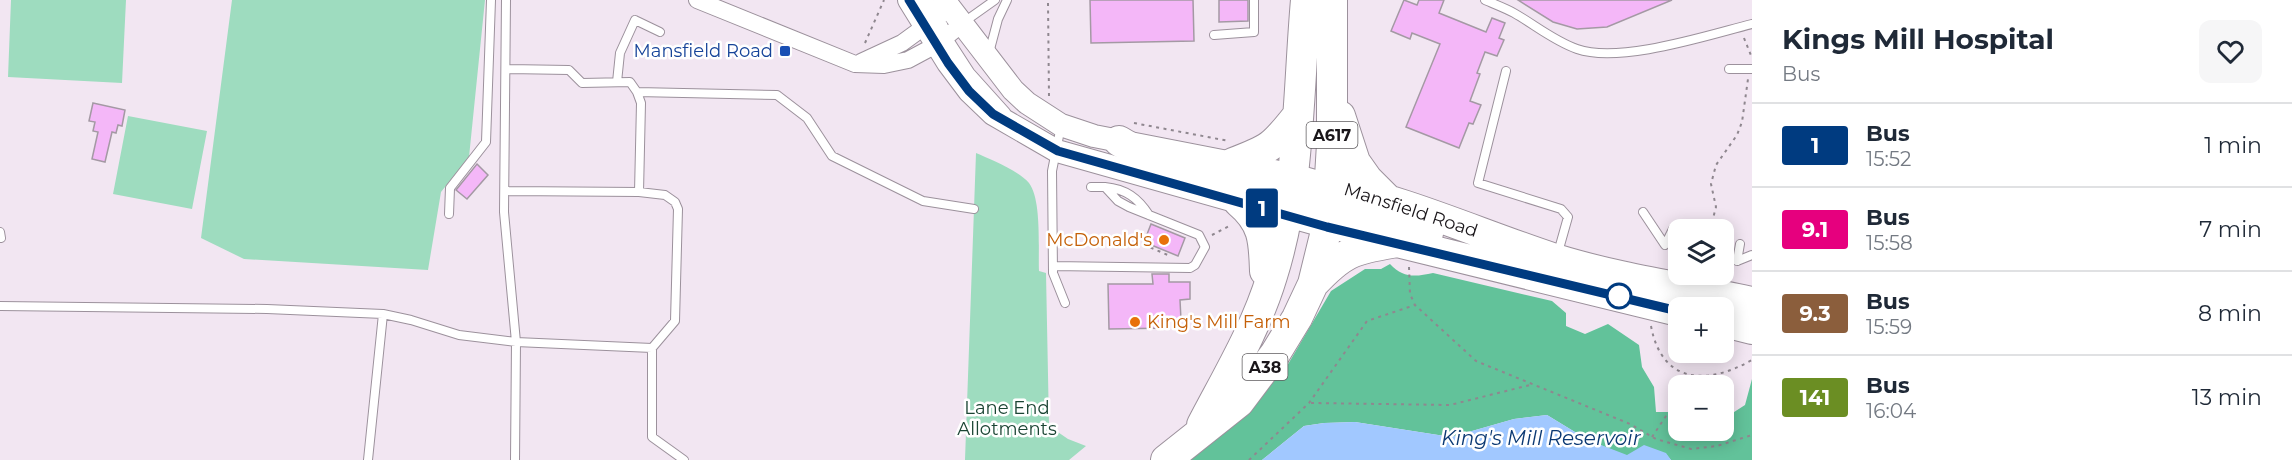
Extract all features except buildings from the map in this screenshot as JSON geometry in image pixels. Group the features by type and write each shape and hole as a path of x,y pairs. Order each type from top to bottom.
{"highway":[{"name":"A617","path":"1306,0 1298,115 1309,201 1313,284"},
{"path":"1222,386 1255,354 1272,326 1292,275 1309,201 1319,16 1324,0"},
{"name":"A617","path":"1222,386 1245,344 1275,266 1309,201 1332,144 1332,0"},
{"path":"1331,86 1354,162 1386,198"},
{"path":"1233,152 1266,150 1275,143 1298,115"},
{"path":"1121,131 1160,165 1309,201 1452,240 1501,267"},
{"name":"Mansfield Road","path":"1309,201 1386,198 1554,269 1668,308"},
{"path":"1237,213 1252,215 1264,238 1266,292"},
{"path":"1313,284 1331,264 1356,250 1403,254"},
{"name":"Mansfield Road","path":"1403,254 1501,267 1603,271 1752,302"},
{"name":"A38","path":"1166,460 1239,402 1292,327 1313,284"},
{"path":"1734,324 1752,329"},
{"name":"A38","path":"1197,434 1222,386"}],"main road":[{"name":"Mansfield Road","path":"909,0 944,20 988,60 1027,103 1061,125 1094,136 1121,131 1233,152 1309,201 1403,254"},
{"name":"Mansfield Road","path":"944,20 969,91 993,114 1058,151 1237,213 1309,201"}],"street":[{"path":"698,0 855,64 884,66 908,60 944,20 924,0"}],"lane":[{"path":"449,214 450,188 486,142 490,0"},
{"path":"506,0 504,212 516,342 515,460"},
{"path":"944,20 995,0"},
{"path":"988,60 998,19 1007,0"},
{"path":"1214,34 1254,32 1254,0"},
{"path":"1485,0 1512,12 1578,50 1607,53 1658,48 1752,24"},
{"path":"617,82 620,53 635,20 660,32"},
{"path":"506,69 569,69 582,83 630,82 638,92 641,103 639,192"},
{"path":"1729,69 1752,69"},
{"path":"1506,71 1478,183 1560,209 1568,217 1554,269"},
{"path":"638,92 777,94 807,118 832,156 923,201 974,208"},
{"path":"1061,125 1058,151 1052,171 1053,273 1065,303"},
{"path":"1053,266 1190,268 1195,265 1205,247 1199,235 1118,201 1105,187 1091,187"},
{"path":"505,191 639,192 665,195 675,202 678,209 675,321 652,348 652,437 684,460"},
{"path":"1643,212 1665,245 1668,239"},
{"path":"1740,244 1737,261 1752,255"},
{"path":"0,306 267,309 383,314 459,335 516,342 652,348"},
{"path":"368,460 383,314"}],"path":[{"path":"855,64 884,0"},
{"path":"1040,96 1049,102 1048,3"},
{"path":"1744,38 1752,58"},
{"path":"1713,219 1716,207 1711,184 1716,165 1740,128 1748,79"},
{"path":"1121,131 1233,152"},
{"path":"1208,237 1237,213"},
{"path":"1121,246 1147,246 1178,259"},
{"path":"1403,254 1411,274 1408,279 1410,294 1415,305 1476,361 1530,385 1562,394 1621,419 1652,437 1691,449 1717,446 1752,435"},
{"path":"1249,460 1309,403 1367,321 1415,305"},
{"path":"1651,322 1660,353 1675,368 1689,375"},
{"path":"1716,375 1736,369 1752,360"},
{"path":"1309,403 1450,405 1530,385"},
{"path":"1652,437 1668,413"}],"green space":[{"path":"11,0 126,0 122,83 8,77"},
{"path":"232,0 485,0 469,157 441,192 428,270 244,259 201,238"},
{"path":"128,116 207,131 192,209 113,194"},
{"name":"Lane End Allotments","path":"976,153 1018,174 1029,183 1033,191 1038,213 1039,271 1046,273 1049,426 1068,439 1086,446 1069,460 965,460"},
{"path":"1390,264 1405,274 1433,273 1552,301 1566,313 1566,326 1585,334 1608,324 1639,345 1642,367 1654,387 1656,412 1668,412 1668,441 1734,441 1734,412 1745,405 1752,379 1752,460 1671,460 1665,453 1627,456 1588,440 1547,415 1514,419 1451,437 1355,422 1324,423 1304,426 1262,460 1186,460 1246,403 1284,371 1331,291 1365,269 1381,269"}],"water":[{"name":"King's Mill Reservoir","path":"1547,415 1588,440 1627,455 1644,445 1666,453 1671,460 1262,460 1304,426 1355,422 1451,437 1514,419"}],"bus line":[{"name":"1","path":"909,0 952,71 969,91 993,114 1058,151 1327,227 1668,309"}],"place":[{"name":"Mansfield Road","path":"785,51"},
{"name":"McDonald's","path":"1164,240"},
{"name":"King's Mill Farm","path":"1135,322"}]}
